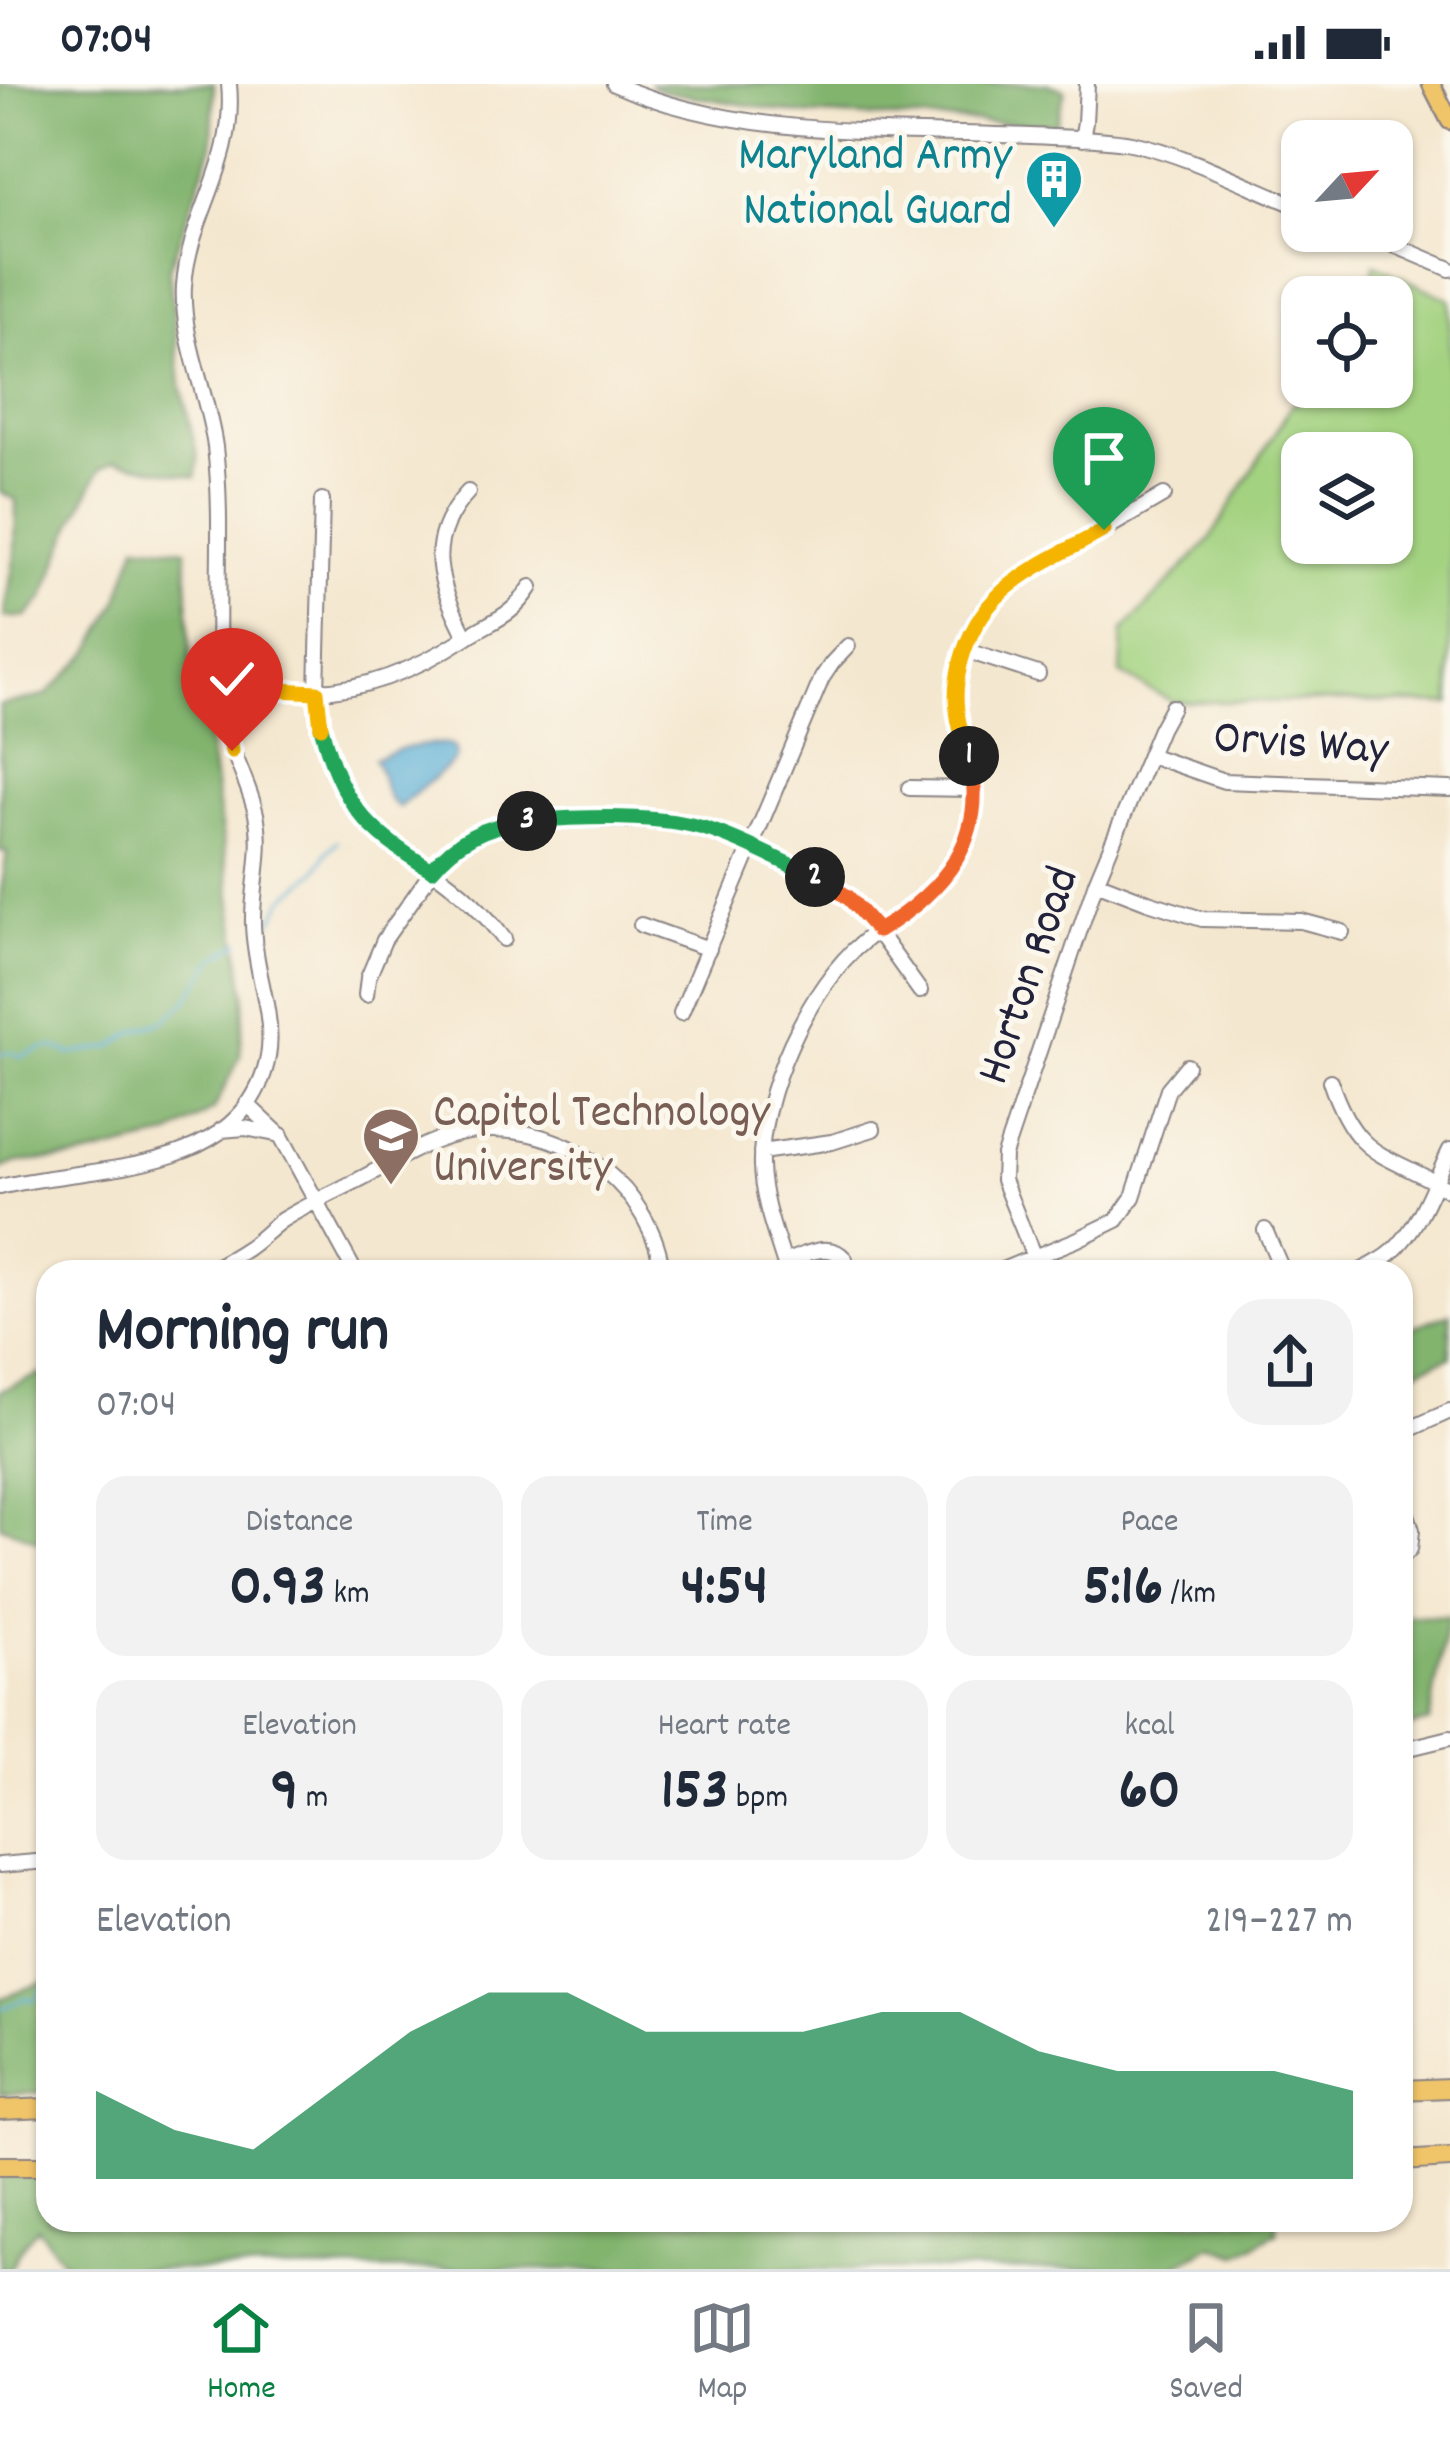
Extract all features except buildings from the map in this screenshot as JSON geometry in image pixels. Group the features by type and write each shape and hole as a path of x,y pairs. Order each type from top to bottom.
{"highway":[{"path":"1413,2090 1450,2088"},
{"path":"0,2110 36,2108"},
{"path":"1413,2160 1450,2158"},
{"path":"0,2166 36,2166"}],"main road":[{"path":"1431,84 1450,121"}],"street":[{"path":"0,1187 170,1155 200,1144 248,1104 268,1060 271,1027 253,926 259,837 255,810 228,738 220,687 217,474 184,290 190,253 228,139 229,84"},
{"path":"614,84 709,114 797,126 1131,143 1281,199"},
{"path":"1082,139 1087,84"},
{"path":"1410,252 1450,269"},
{"path":"466,637 444,591 439,561 446,524 468,493"},
{"path":"784,1260 764,1187 761,1153 773,1090 809,1008 836,967 921,902 952,867 969,832 974,789 956,706 957,678 982,611 1034,569 1164,496"},
{"path":"322,500 317,692 327,751 346,796 382,837 477,907 504,939"},
{"path":"220,687 317,692 386,678 439,656 507,615 531,586"},
{"path":"681,1013 822,678 848,646"},
{"path":"964,650 1038,674"},
{"name":"Horton Road","path":"1035,1260 1004,1180 1004,1155 1096,882 1172,707"},
{"name":"Orvis Way","path":"1149,754 1224,781 1450,788"},
{"path":"909,788 974,789"},
{"path":"366,995 384,940 443,856 482,831 535,820 670,821 750,846 840,890 860,908 920,991"},
{"path":"1096,882 1202,919 1300,921 1342,932"},
{"path":"641,926 709,949"},
{"path":"1046,1260 1125,1210 1168,1089 1187,1066"},
{"path":"261,1080 277,1131 348,1260"},
{"path":"1330,1081 1351,1130 1367,1147 1450,1191"},
{"path":"248,1104 277,1131"},
{"path":"761,1153 832,1142 873,1129"},
{"path":"221,1130 277,1131"},
{"path":"227,1260 281,1221 424,1146 489,1130 534,1135 600,1166 638,1210 659,1260"},
{"path":"1381,1260 1401,1243 1450,1150"},
{"path":"1265,1230 1278,1260"},
{"path":"802,1260 830,1248 844,1260"},
{"path":"1413,1427 1450,1412"},
{"path":"1413,1747 1450,1738"},
{"path":"0,1865 36,1863"}],"green space":[{"path":"0,84 214,84 212,146 169,269 181,385 198,459 196,477 115,461 100,469 43,599 26,617 4,617 15,555 16,500 0,492"},
{"path":"649,84 1047,84 1065,90 1056,125 800,114 663,91"},
{"path":"1375,264 1400,276 1372,276"},
{"path":"1413,282 1450,300 1450,704 1173,702 1121,674 1123,631 1209,541 1290,408 1413,408"},
{"path":"137,544 186,549 191,671 207,729 245,995 240,1056 214,1109 169,1136 79,1158 17,1162 0,1169 0,898 7,852 0,851 0,705 45,696 91,651 118,601"},
{"path":"1450,1313 1450,1357 1413,1371 1413,1327"},
{"path":"36,1376 36,1540 0,1525 0,1391"},
{"path":"1413,1616 1448,1617 1429,1722 1413,1726"},
{"path":"36,1985 36,2092 0,2094 0,1999"},
{"path":"36,2175 36,2228 10,2269 0,2269 0,2176"},
{"path":"41,2232 1277,2232 1238,2255 1212,2246 1169,2269 69,2269"}],"water":[{"path":"448,744 456,757 399,807 387,793 374,759 403,748"}],"waterway":[{"path":"271,923 283,900 316,871 337,841"},
{"path":"0,1054 12,1052 20,1057 53,1047 71,1054 112,1047 133,1032 164,1021 185,1003 214,959 240,942"},
{"path":"0,2010 36,1998"}],"place":[{"name":"Maryland Army National Guard","path":"1054,230"},
{"name":"Capitol Technology University","path":"391,1187"}],"route":[{"path":"232,751 220,687 317,692 327,751 346,796 382,837 432,870 463,841 500,824 553,819 670,821 714,831 833,886 878,931 921,902 965,845 974,789 955,694 974,625 1003,590 1104,530"}]}
